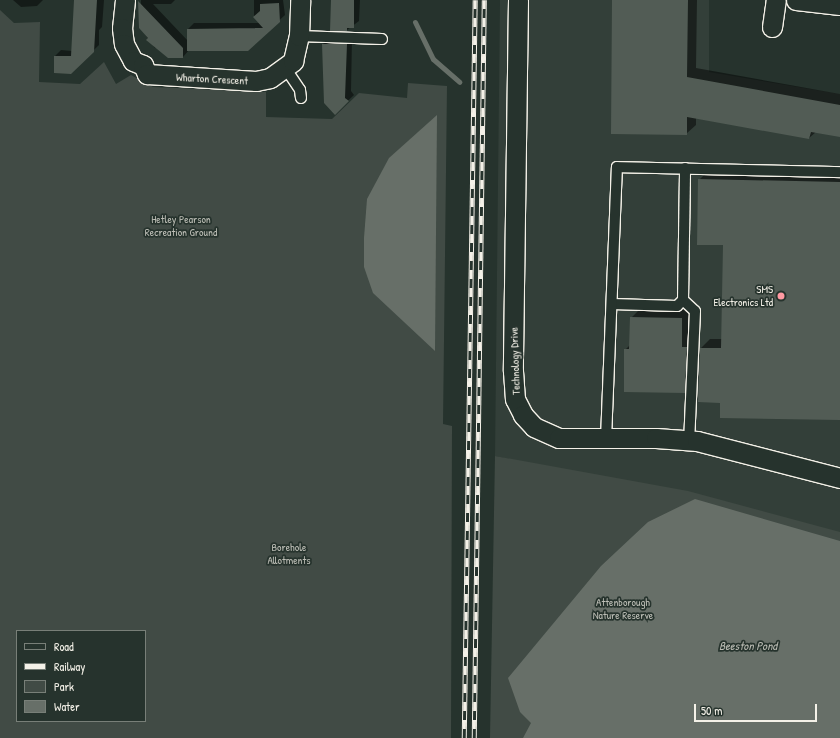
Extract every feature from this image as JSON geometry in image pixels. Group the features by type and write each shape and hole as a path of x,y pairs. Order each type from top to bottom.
{"street":[{"name":"Wharton Crescent","path":"125,0 122,28 124,44 133,61 143,65 147,74 256,81 270,78 286,69"},
{"path":"286,69 296,54 299,36 300,0"},
{"name":"Technology Drive","path":"518,0 515,399 524,415 545,432 559,438 656,438 689,441 836,474"},
{"path":"772,27 776,0"},
{"path":"796,0 840,5"}],"lane":[{"path":"299,36 382,39"},
{"path":"286,69 298,87 301,98"},
{"path":"606,439 617,167 840,172"},
{"path":"612,304 677,306 683,300 685,168"},
{"path":"683,300 695,311 689,441"}],"shaded area":[{"path":"500,0 709,0 709,72 840,94 840,533 495,456"}],"green space":[{"path":"0,10 14,23 40,22 39,82 80,84 104,62 116,84 131,75 153,87 266,92 266,117 332,119 359,93 407,98 408,83 447,86 443,424 452,426 451,738 0,738"},
{"name":"Beeston Pond","path":"495,456 688,491 840,532 840,738 490,738"}],"water":[{"path":"437,115 435,351 373,293 364,267 364,238 367,199 389,158"},
{"name":"Beeston Pond","path":"695,499 840,541 840,738 523,738 531,723 520,712 508,678 601,566 648,522"}],"building":[{"path":"74,0 97,0 94,52 71,74 54,73 54,56 71,56"},
{"path":"331,0 354,0 354,28 347,28 347,31 330,31"},
{"path":"612,0 688,0 687,77 840,105 840,137 811,132 809,139 687,117 687,135 611,134"},
{"path":"138,1 183,48 183,58 168,58 146,40 148,38 139,28"},
{"path":"279,3 280,22 248,51 187,51 187,29 263,28 253,17 260,11 260,4"},
{"path":"322,44 347,44 345,98 349,101 335,115 324,103"},
{"name":"SMS Electronics Ltd","path":"698,179 840,182 840,420 720,418 720,403 698,402 700,348 721,348 723,245 697,245"},
{"path":"630,317 682,318 682,347 687,347 685,393 624,392 624,349 629,349"}],"waterway":[{"path":"415,22 433,59 459,82"}],"railway":[{"path":"464,738 475,0"},
{"path":"474,738 484,0"}],"place":[{"name":"SMS Electronics Ltd","path":"781,296"}],"park label":[{"name":"Hetley Pearson Recreation Ground","path":"181,226"},
{"name":"Borehole Allotments","path":"289,554"},
{"name":"Attenborough Nature Reserve","path":"623,609"}]}
